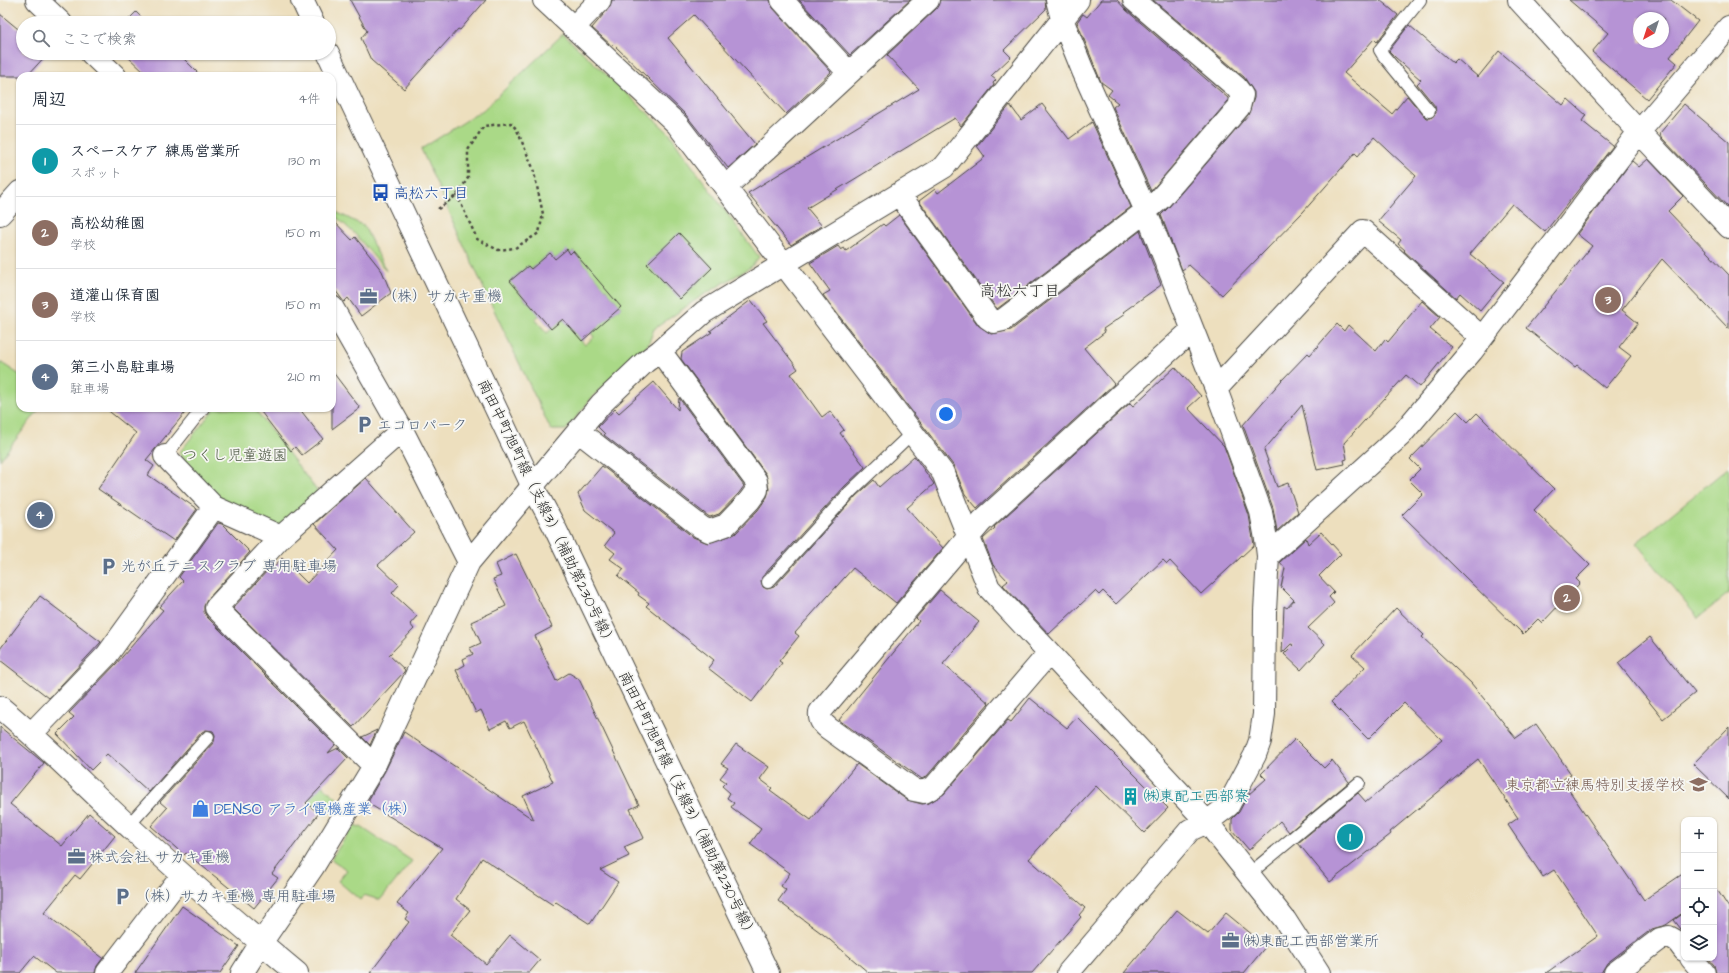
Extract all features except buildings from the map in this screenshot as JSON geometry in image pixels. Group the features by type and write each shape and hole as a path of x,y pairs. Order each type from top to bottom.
{"street":[{"path":"37,0 54,16"},
{"path":"302,0 310,16"},
{"path":"544,0 677,124 943,473 989,588 1207,822 1285,920 1319,973"},
{"path":"574,27 600,0"},
{"path":"782,0 849,73"},
{"path":"726,187 928,0"},
{"path":"242,973 313,867 374,766 469,562 601,404 645,362 660,351 704,312 944,167 1059,9 1078,0"},
{"path":"899,194 988,318 994,322 1003,320 1146,211 1160,199 1239,107 1242,95 1236,87 1134,0"},
{"path":"1527,3 1639,132 1729,227"},
{"path":"1059,9 1083,71 1146,211 1216,389 1260,512 1268,556 1265,611 1263,727 1255,755 1228,806 1207,822 1190,830 1068,973"},
{"path":"1268,556 1401,434 1482,338 1639,132 1729,27"},
{"path":"98,60 111,72"},
{"name":"南田中町旭町線（支線3）（補助第230号線）","path":"331,60 532,485 554,526 768,973"},
{"path":"0,214 16,196"},
{"path":"1216,389 1363,231 1482,338"},
{"path":"336,314 402,430 469,562"},
{"path":"1049,653 935,786 924,792 914,790 822,724 820,718 820,712 987,516 1192,330"},
{"path":"578,432 701,527 709,531 726,526 757,490 756,481 660,351"},
{"path":"374,766 216,608 281,537 402,430"},
{"path":"165,456 214,507 281,537"},
{"path":"31,734 107,655 214,507"},
{"path":"3,715 31,734 182,875 297,973"},
{"path":"106,973 182,875"},
{"path":"1615,973 1660,939 1669,938 1678,942 1681,946"},
{"path":"1694,961 1704,973"}],"lane":[{"path":"1420,0 1380,50 1429,111"},
{"path":"165,456 200,412"},
{"path":"768,582 852,491 912,432"},
{"path":"128,826 208,737"},
{"path":"1248,874 1359,783"}],"path":[{"path":"438,209 457,195 468,178 468,150 484,126 511,123 517,130 533,168 543,214 539,233 515,248 498,250 477,239 457,195"}],"green space":[{"path":"563,34 670,134 759,257 751,267 700,297 654,329 648,345 594,395 566,430 551,430 485,291 421,149 483,110","holes":["679,234 712,268 680,299 647,264","567,250 570,254 573,251 621,307 591,333 594,337 585,345 563,319 547,333 535,319 551,305 539,292 527,302 510,281 528,266 531,269 550,253 555,259"]},
{"path":"336,212 364,226 386,271 355,234 336,217"},
{"path":"0,362 16,372 16,412 37,412 0,460"},
{"name":"つくし児童遊園","path":"212,412 257,412 318,492 277,528 217,502 179,453"},
{"path":"1729,467 1729,593 1698,618 1636,543"},
{"path":"287,757 337,798 326,815 272,774"},
{"path":"356,826 361,827 412,861 380,900 364,895 360,900 338,881 347,870 331,859 352,828"}],"place":[{"name":"高松六丁目","path":"381,193"},
{"name":"（株）サカキ重機","path":"369,296"},
{"name":"道灌山保育園","path":"1608,300"},
{"name":"エコロパーク","path":"364,425"},
{"name":"第三小島駐車場","path":"40,515"},
{"name":"光が丘テニスクラブ 専用駐車場","path":"108,566"},
{"name":"高松幼稚園","path":"1567,598"},
{"name":"東京都立練馬特別支援学校","path":"1698,785"},
{"name":"㈱東配工西部寮","path":"1131,796"},
{"name":"DENSO アライ電機産業（株）","path":"201,809"},
{"name":"スペースケア 練馬営業所","path":"1350,837"},
{"name":"株式会社 サカキ重機","path":"76,857"},
{"name":"（株）サカキ重機 専用駐車場","path":"122,896"},
{"name":"㈱東配工西部営業所","path":"1231,941"}],"district":[{"name":"高松六丁目","path":"1020,290"}]}
